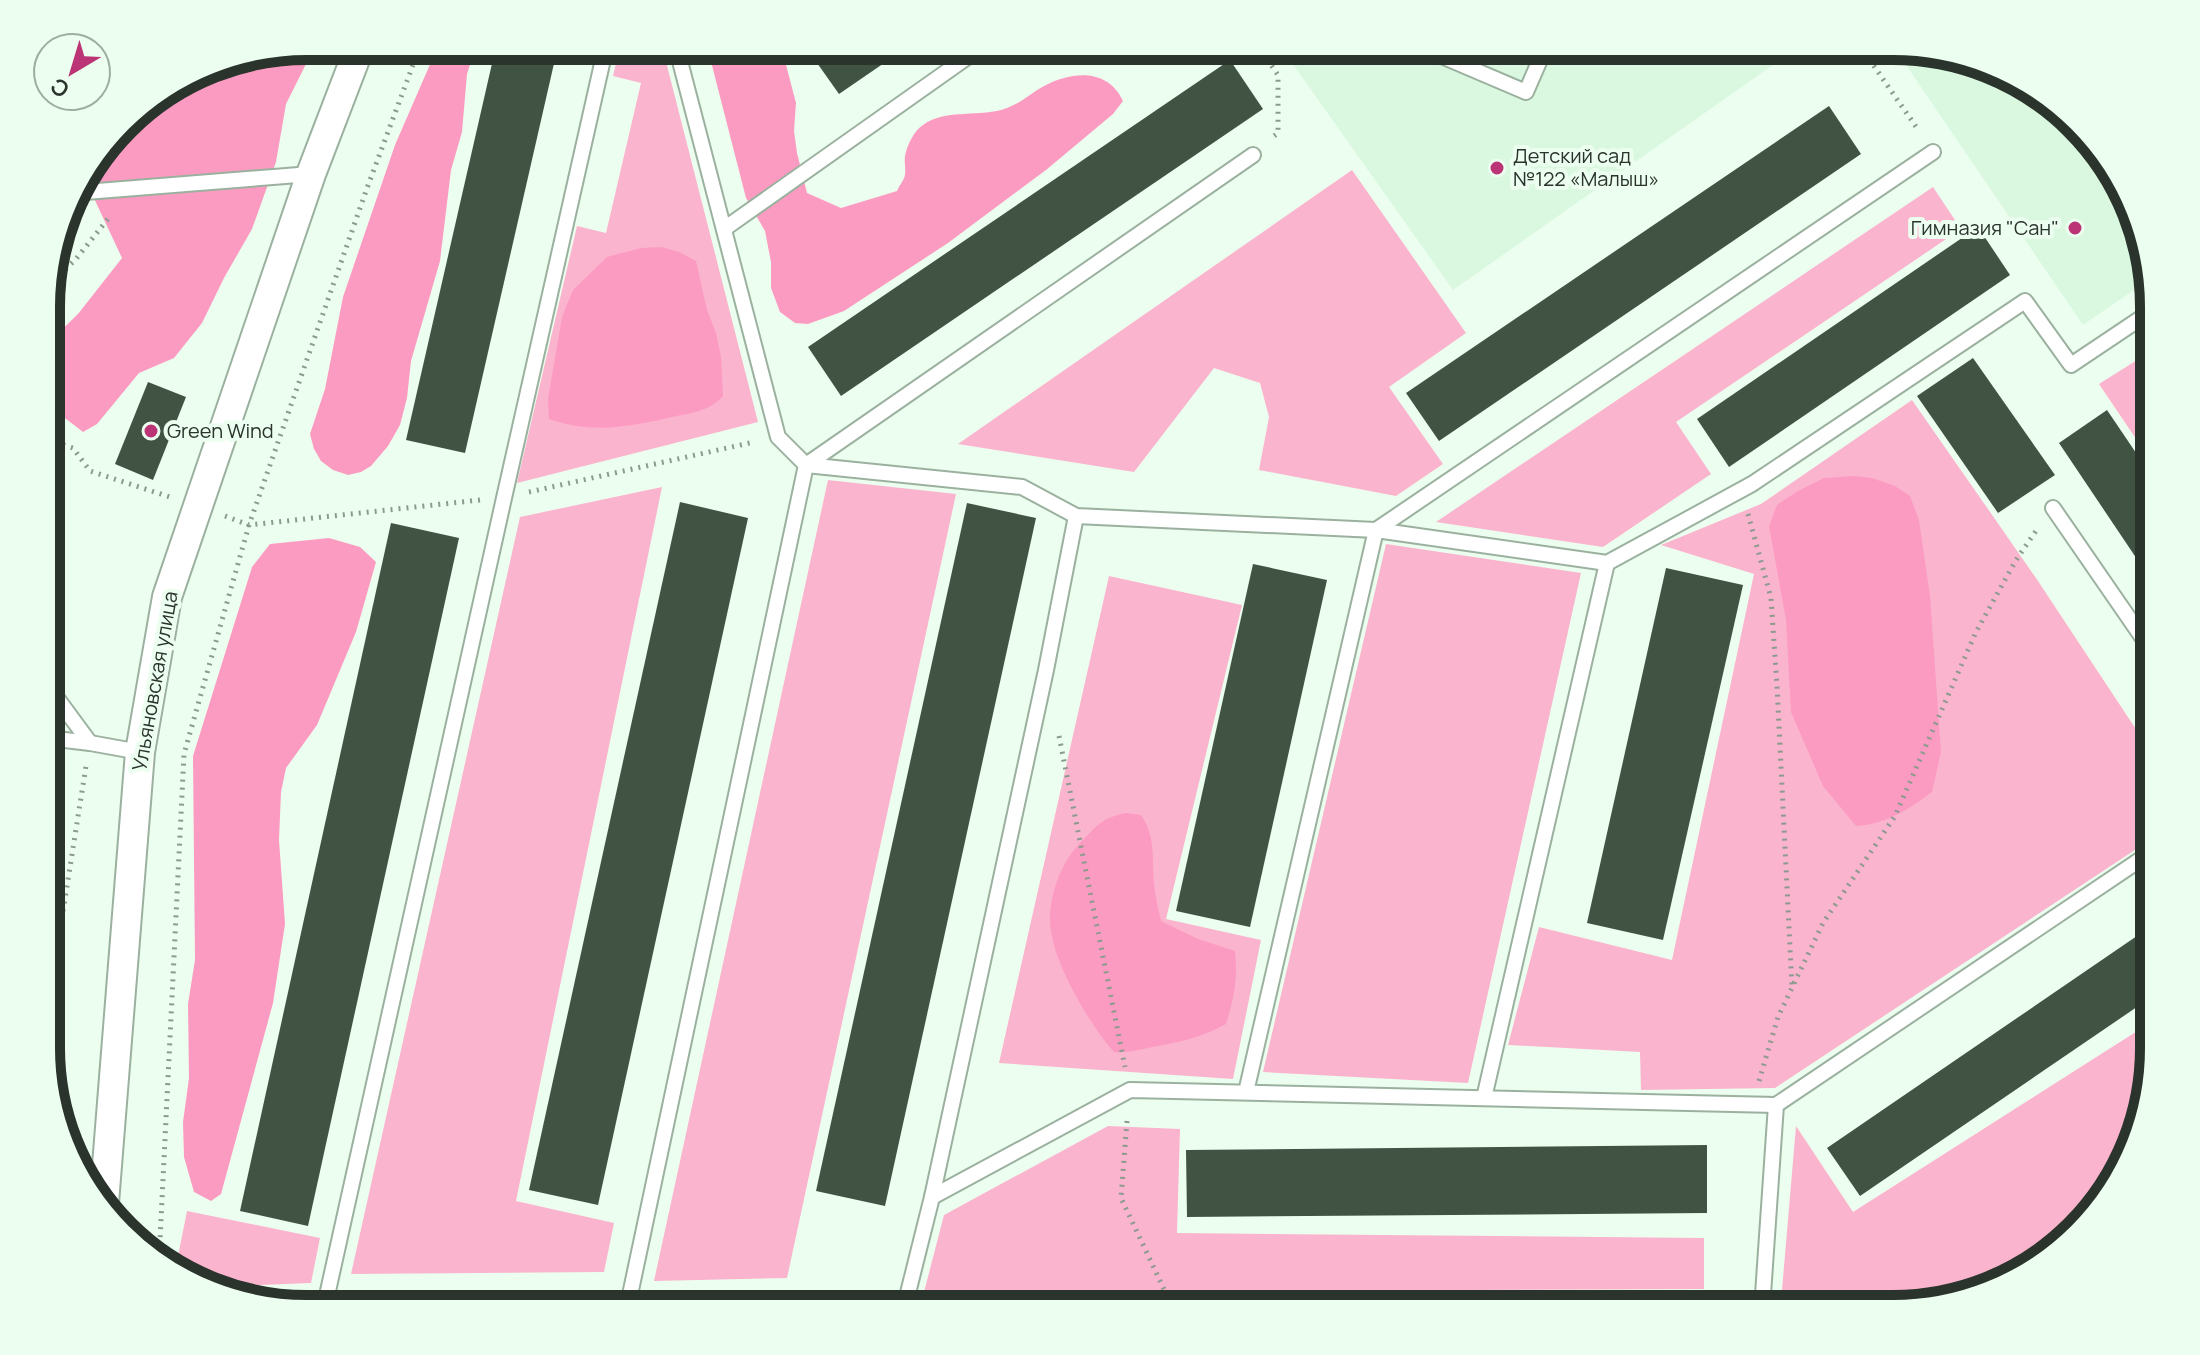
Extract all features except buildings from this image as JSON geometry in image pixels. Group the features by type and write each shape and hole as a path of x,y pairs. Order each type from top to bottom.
{"street":[{"name":"Ульяновская улица","path":"105,1189 140,752 167,597 311,174 354,61"}],"lane":[{"path":"1452,60 1526,92 1540,60"},
{"path":"327,1295 603,61"},
{"path":"680,61 778,437 806,465 1022,487 1076,516 1376,530 1607,563 1742,490 2025,301 2071,365 2139,319"},
{"path":"724,229 962,61"},
{"path":"1246,1092 1376,530 1933,152"},
{"path":"631,1295 806,465 1253,155"},
{"path":"89,192 311,174"},
{"path":"2053,508 2139,633"},
{"path":"907,1295 932,1197 1046,670 1076,516"},
{"path":"1484,1098 1607,563"},
{"path":"60,702 90,743"},
{"path":"60,739 140,752"},
{"path":"932,1197 1130,1090 1776,1105 2139,860"},
{"path":"1763,1294 1776,1105"}],"path":[{"path":"1253,155 1278,133 1278,75 1268,60"},
{"path":"1870,60 1933,152"},
{"path":"160,1246 184,754 249,525 414,61"},
{"path":"63,272 132,188"},
{"path":"60,444 73,448 90,471 199,506"},
{"path":"1742,490 1771,598 1792,989"},
{"path":"1751,1105 1778,1017 1823,923 1895,816 1976,632 2016,560 2053,508"},
{"path":"1058,732 1130,1090 1121,1198 1166,1294"},
{"path":"60,931 90,743"}],"shaded area":[{"name":"Детский сад №122 «Малыш»","path":"1290,60 1780,60 1453,290"},
{"path":"308,61 286,104 276,162 252,229 202,323 174,358 139,373 97,424 83,432 60,414 60,331 78,314 122,258 90,189 121,144 157,111 183,93 212,79 259,65"},
{"path":"432,61 471,61 467,74 462,132 451,170 440,261 411,361 400,425 371,466 348,475 333,470 321,461 310,434 325,389 343,297 395,145"},
{"path":"617,61 666,61 758,422 517,483 577,226 606,233 641,83 613,76"},
{"path":"711,61 786,61 796,103 794,131 807,193 841,208 897,191 905,175 909,143 920,128 932,120 1007,108 1044,86 1077,75 1099,78 1108,83 1123,101 1113,114 1046,170 948,243 844,311 808,324 795,323 780,312 771,288 771,262 765,231 746,198"},
{"name":"Гимназия \"Сан\"","path":"1903,61 1957,68 2016,93 2068,132 2089,157 2121,212 2132,243 2139,287 2083,325"},
{"path":"1352,170 1466,333 1389,387 1443,464 1396,496 1259,470 1269,417 1260,383 1214,368 1134,472 958,444"},
{"path":"1933,187 1961,229 1676,422 1711,474 1603,547 1436,522"},
{"path":"661,247 696,261 721,357 723,396 700,411 625,426 596,428 549,419 548,399 562,317 573,290 607,257 641,248"},
{"path":"2139,359 2139,443 2099,384"},
{"path":"1912,400 2036,578 2139,734 2139,847 1775,1088 1641,1090 1640,1052 1508,1045 1539,927 1672,960 1754,574 1661,545 1761,504"},
{"path":"1855,476 1895,486 1910,496 1919,520 1930,596 1941,752 1932,792 1896,815 1856,826 1823,786 1791,712 1786,620 1769,526 1777,505 1798,491 1824,478"},
{"path":"828,480 956,494 787,1278 654,1281"},
{"path":"662,487 516,1201 614,1223 604,1272 351,1274 520,517"},
{"path":"329,538 360,547 376,562 356,632 317,725 286,768 281,792 279,840 285,924 273,1003 221,1194 211,1201 194,1192 184,1157 183,1122 189,1078 188,1004 195,960 193,756 252,567 270,544"},
{"path":"1386,544 1581,573 1468,1083 1263,1072"},
{"path":"1109,576 1242,605 1166,919 1261,940 1233,1079 999,1063"},
{"path":"1126,813 1141,815 1149,831 1161,921 1198,939 1235,951 1236,979 1226,1024 1181,1041 1114,1052 1093,1025 1073,990 1056,953 1050,920 1058,878 1068,858 1101,823"},
{"path":"2139,1030 2135,1096 2115,1157 2079,1211 2056,1234 2016,1262 1988,1276 1937,1291 1782,1290 1796,1126 1853,1212"},
{"path":"1108,1126 1180,1129 1177,1233 1704,1238 1704,1289 924,1292 944,1215"},
{"path":"187,1211 320,1238 311,1283 240,1286 198,1270 178,1258"}],"place":[{"name":"Детский сад №122 «Малыш»","path":"1497,168"},
{"name":"Гимназия \"Сан\"","path":"2075,228"},
{"name":"Green Wind","path":"151,431"}]}
